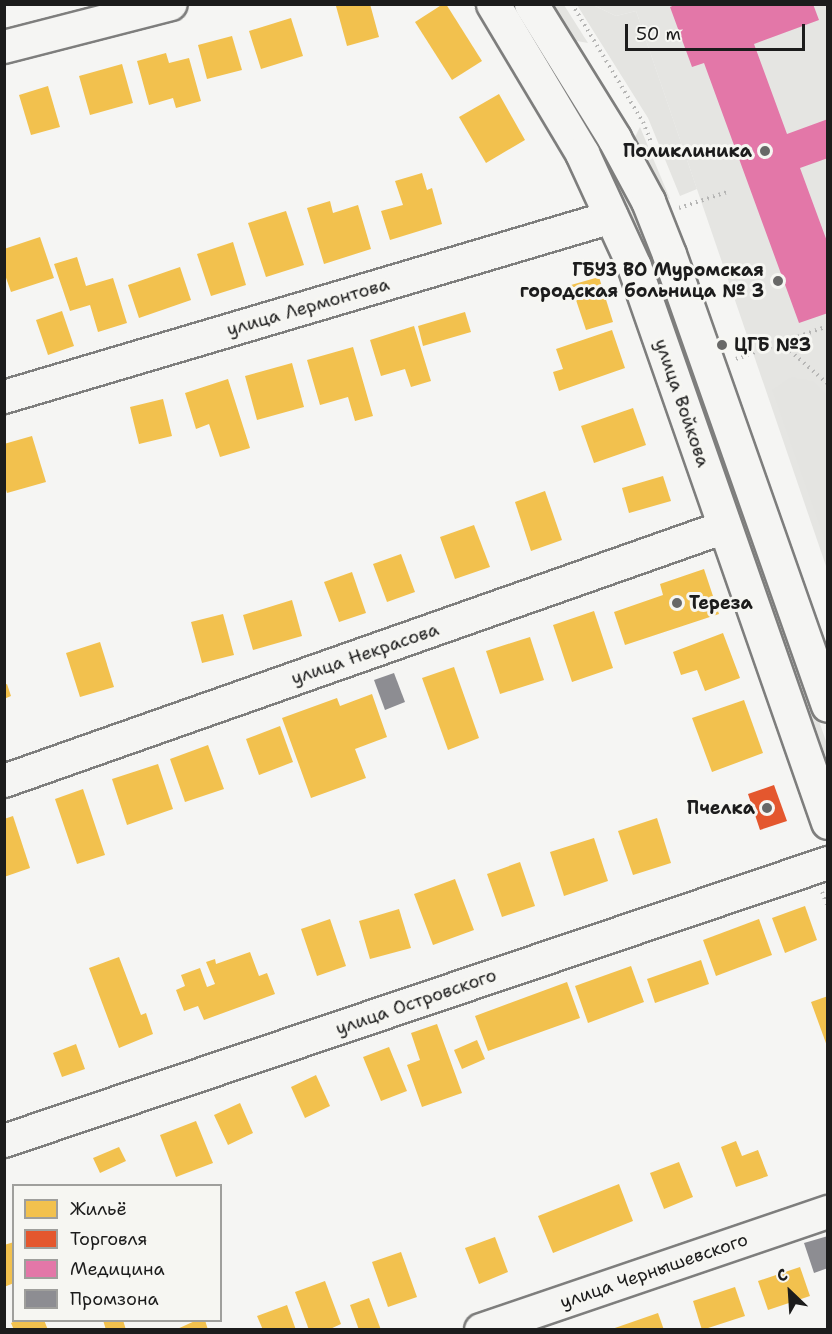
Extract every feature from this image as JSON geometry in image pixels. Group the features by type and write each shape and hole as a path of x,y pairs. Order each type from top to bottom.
{"main road":[{"name":"улица Войкова","path":"493,4 582,153 634,266 828,822"},
{"name":"улица Войкова","path":"531,4 614,138 648,201 669,254 828,705"}],"street":[{"path":"4,47 171,4"},
{"name":"улица Лермонтова","path":"4,397 612,217"},
{"name":"улица Некрасова","path":"4,781 725,526"},
{"name":"улица Островского","path":"4,1141 828,863"},
{"name":"улица Чернышевского","path":"481,1329 828,1212"}],"path":[{"path":"735,360 828,326"},
{"path":"781,342 828,384"}],"shaded area":[{"path":"504,5 518,5 602,143 658,258 827,744 827,781 648,262 622,198 594,146"},
{"path":"550,5 564,5 588,43 571,40"},
{"path":"577,5 593,5 616,16 636,11 697,189 680,196 648,118"},
{"name":"ГБУЗ ВО Муромская городская больница № 3","path":"593,5 827,5 827,569 636,11 616,16"},
{"path":"640,127 670,199 656,195 632,143"},
{"path":"791,377 813,381 827,395 827,547 772,390"}],"building: Жильё":[{"path":"370,4 379,37 347,46 336,6"},
{"path":"446,4 482,61 452,80 415,22"},
{"path":"291,18 303,56 261,69 249,31"},
{"path":"232,36 242,70 207,79 198,45"},
{"path":"166,53 169,63 189,58 201,101 176,108 173,98 149,105 137,61"},
{"path":"122,64 133,103 90,115 79,76"},
{"path":"48,86 60,127 31,135 19,95"},
{"path":"499,94 525,140 486,163 459,117"},
{"path":"422,173 427,190 432,188 442,224 390,240 381,211 403,205 395,181"},
{"path":"330,201 333,213 358,205 371,249 324,264 307,208"},
{"path":"286,211 304,265 266,277 248,223"},
{"path":"40,237 54,278 11,292 4,272 4,249"},
{"path":"233,242 246,285 211,296 197,254"},
{"path":"77,257 86,286 113,278 127,323 98,332 90,305 70,311 54,264"},
{"path":"180,267 191,300 139,318 128,285"},
{"path":"599,277 613,322 586,330 571,285"},
{"path":"62,311 74,346 48,355 36,320"},
{"path":"465,312 471,332 423,346 418,326"},
{"path":"414,326 431,381 411,387 405,369 381,376 370,340"},
{"path":"612,330 625,368 559,391 553,372 563,369 556,349"},
{"path":"353,347 373,416 355,421 348,397 320,405 307,360"},
{"path":"292,363 304,407 257,420 245,376"},
{"path":"228,379 250,448 220,457 209,424 196,429 185,393"},
{"path":"163,399 172,436 139,444 130,407"},
{"path":"633,408 646,445 594,463 581,426"},
{"path":"32,436 46,482 7,493 4,483 4,444"},
{"path":"663,476 671,501 629,513 622,488"},
{"path":"545,491 562,540 531,551 515,502"},
{"path":"474,525 490,567 455,579 440,537"},
{"path":"401,554 415,592 387,602 373,564"},
{"name":"Тереза","path":"704,569 719,614 625,645 614,612 663,595 660,584"},
{"path":"352,572 366,613 339,622 324,582"},
{"path":"292,600 302,636 253,650 243,615"},
{"path":"594,611 613,668 572,682 553,625"},
{"path":"223,614 234,655 202,663 191,622"},
{"path":"723,633 740,678 705,691 697,670 681,675 673,652"},
{"path":"530,637 544,680 500,694 486,651"},
{"path":"100,642 114,687 80,697 66,653"},
{"path":"454,667 479,738 448,750 422,678"},
{"path":"7,684 11,696 4,699 4,685"},
{"path":"372,694 387,737 355,749 366,778 311,798 282,718 337,698 340,706"},
{"path":"744,700 763,753 712,772 692,718"},
{"path":"280,726 293,762 259,775 246,739"},
{"path":"208,745 224,789 185,802 170,759"},
{"path":"158,764 173,809 127,825 112,779"},
{"path":"83,789 105,855 77,864 55,799"},
{"path":"13,816 30,868 4,877 4,819"},
{"path":"657,818 671,863 633,875 618,831"},
{"path":"594,838 608,881 564,896 550,852"},
{"path":"520,862 535,906 502,917 487,874"},
{"path":"455,879 474,930 433,945 414,894"},
{"path":"805,906 817,940 785,953 772,918"},
{"path":"399,909 411,948 370,959 359,921"},
{"path":"330,919 346,966 317,976 301,929"},
{"path":"759,919 772,955 716,976 703,940"},
{"path":"250,952 259,976 267,973 275,994 204,1020 198,1006 184,1011 176,990 185,986 181,975 200,968 207,987 215,984 206,962 215,959 216,964"},
{"path":"119,957 141,1015 146,1013 153,1034 119,1048 89,968"},
{"path":"701,960 709,984 655,1003 647,979"},
{"path":"631,966 644,1002 588,1023 575,986"},
{"path":"567,982 580,1018 488,1051 475,1016"},
{"path":"828,996 828,1046 827,1046 811,1002"},
{"path":"437,1024 462,1093 422,1107 407,1065 420,1060 411,1033"},
{"path":"477,1040 485,1059 462,1069 454,1050"},
{"path":"76,1044 85,1069 62,1077 53,1053"},
{"path":"389,1047 407,1091 381,1101 363,1057"},
{"path":"316,1075 330,1106 305,1118 291,1087"},
{"path":"240,1103 253,1133 228,1145 214,1115"},
{"path":"196,1121 213,1163 176,1177 160,1135"},
{"path":"736,1141 742,1156 758,1150 768,1176 736,1187 721,1147"},
{"path":"119,1147 126,1161 100,1173 93,1158"},
{"path":"679,1162 693,1197 664,1209 650,1173"},
{"path":"619,1184 633,1221 553,1253 538,1216"},
{"path":"495,1237 508,1272 479,1284 465,1248"},
{"path":"12,1243 12,1284 4,1287 4,1245"},
{"path":"401,1252 417,1297 388,1307 372,1262"},
{"path":"800,1267 810,1296 768,1310 758,1281"},
{"path":"325,1281 341,1324 328,1330 309,1330 295,1292"},
{"path":"735,1287 745,1316 702,1330 693,1301"},
{"path":"369,1298 381,1330 359,1330 350,1305"},
{"path":"287,1305 296,1330 263,1330 257,1316"},
{"path":"658,1313 664,1330 612,1330 612,1329"},
{"path":"45,1322 48,1330 14,1330 11,1323"},
{"path":"104,1322 124,1322 126,1330 106,1330"},
{"path":"193,1322 206,1322 208,1330 175,1330"}],"building: Торговля":[{"name":"Пчелка","path":"774,785 787,821 760,830 748,794"}],"building: Медицина":[{"name":"Поликлиника","path":"677,4 813,4 819,20 754,44 787,134 828,119 828,158 800,168 828,244 828,313 799,323 704,63 692,67 670,7"}],"building: Промзона":[{"path":"394,673 405,702 385,710 374,680"},
{"path":"828,1236 828,1268 814,1273 804,1243"}],"place":[{"name":"Поликлиника","path":"765,151"},
{"name":"ГБУЗ ВО Муромская городская больница № 3","path":"778,281"},
{"name":"ЦГБ №3","path":"722,345"},
{"name":"Тереза","path":"677,603"},
{"name":"Пчелка","path":"767,808"}]}
